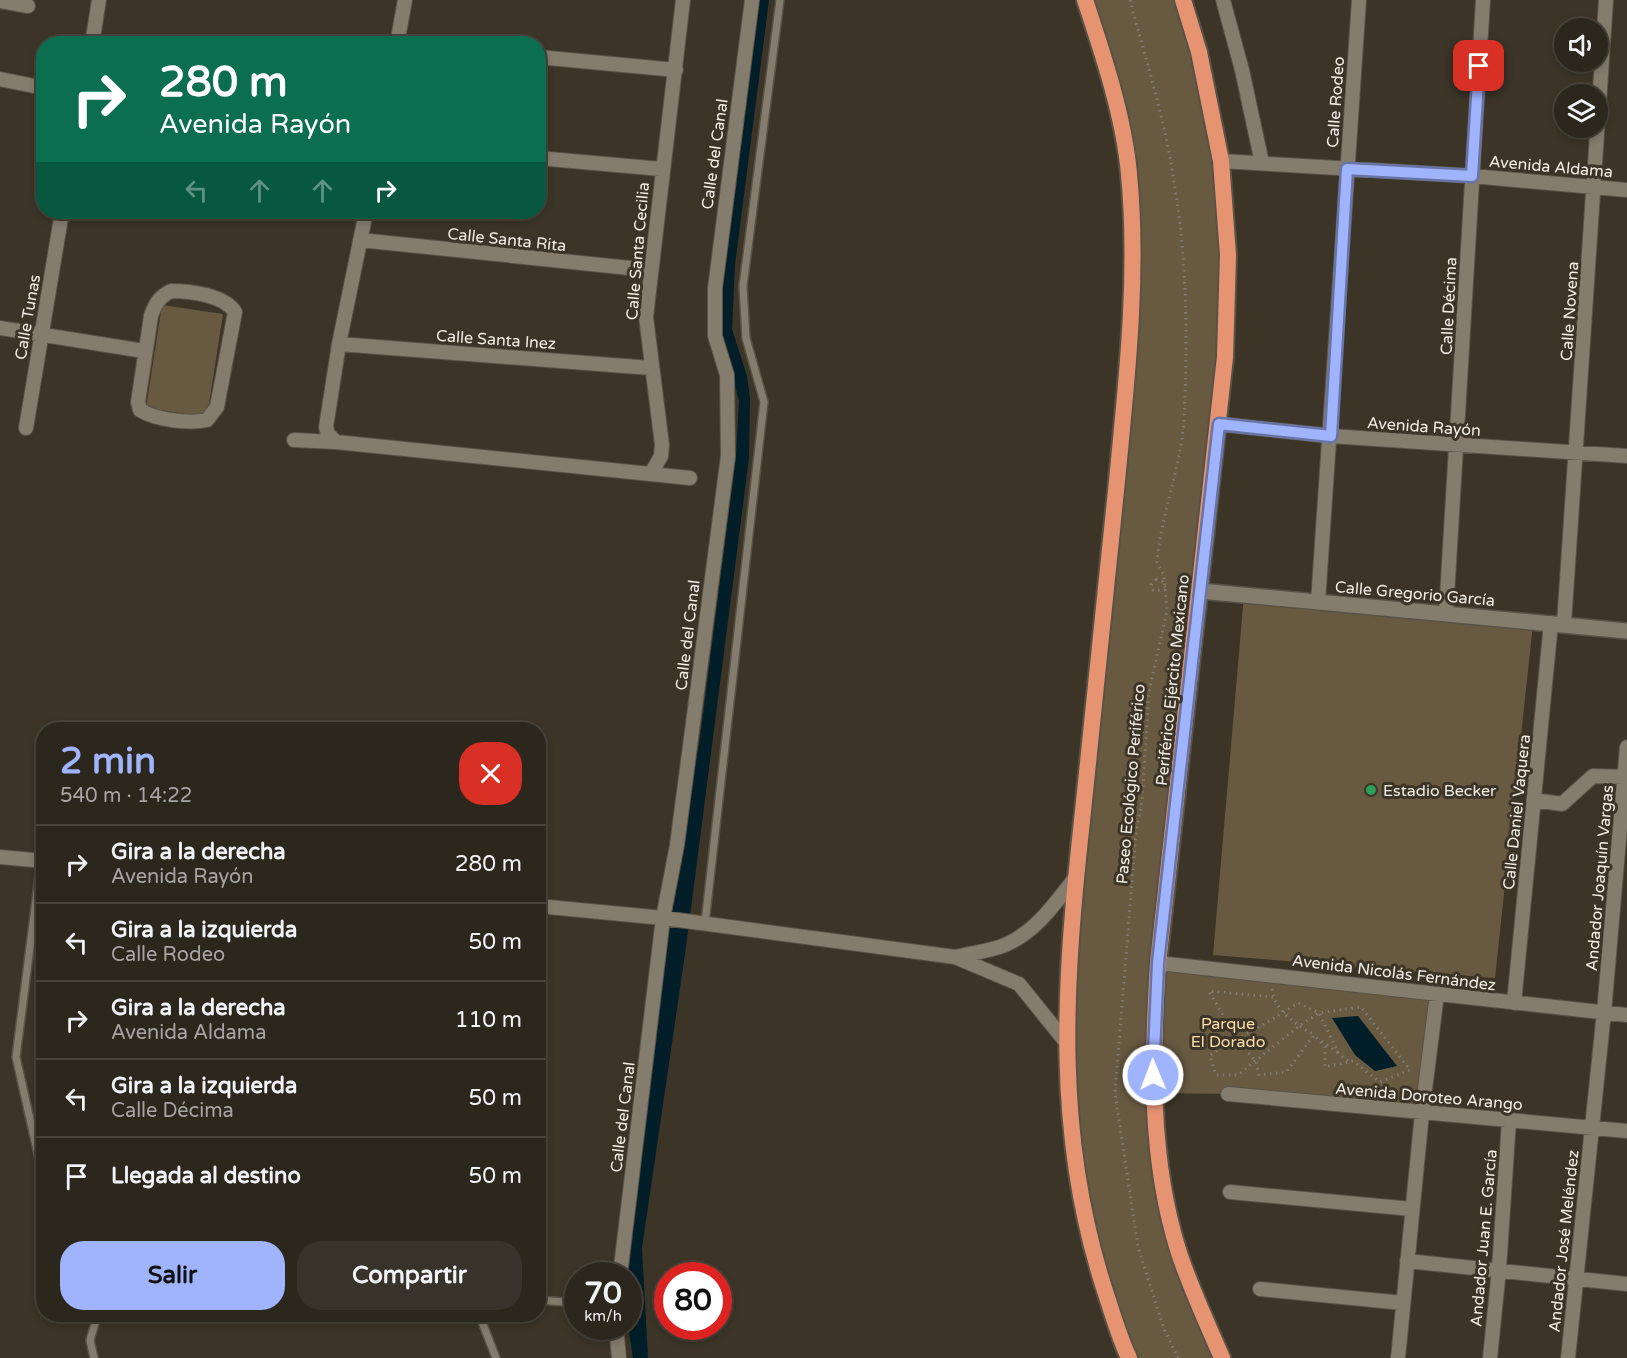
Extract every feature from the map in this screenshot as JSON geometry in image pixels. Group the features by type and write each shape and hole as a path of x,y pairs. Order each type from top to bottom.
{"highway":[{"path":"1085,0 1107,66 1129,172 1132,263 1128,360 1067,971 1065,1041 1070,1128 1082,1205 1098,1270 1129,1358"},
{"name":"Periférico Ejército Mexicano","path":"1183,0 1199,52 1221,161 1228,255 1225,357 1158,963 1152,1052 1155,1121 1164,1190 1178,1251 1222,1358"}],"street":[{"path":"93,36 99,0"},
{"path":"399,36 405,0"},
{"name":"Calle Santa Cecilia","path":"652,472 660,456 662,445 646,317 649,270 676,70 683,0"},
{"name":"Calle del Canal","path":"622,1262 663,918 677,845 728,456 727,375 715,336 715,288 752,0"},
{"path":"1223,0 1229,7 1262,163"},
{"name":"Calle Rodeo","path":"1318,602 1359,0"},
{"name":"Calle Décima","path":"1446,614 1483,0"},
{"name":"Calle Novena","path":"1557,624 1577,452 1606,0"},
{"path":"0,1 28,6"},
{"path":"546,58 676,70"},
{"path":"0,79 36,86"},
{"path":"546,159 661,169"},
{"name":"Avenida Aldama","path":"1221,161 1472,176 1627,189"},
{"name":"Calle Tunas","path":"26,428 61,219"},
{"path":"336,442 326,427 339,344 364,219"},
{"name":"Calle Santa Rita","path":"360,240 649,270"},
{"path":"171,291 218,299 226,302 235,312 217,407 207,420 200,422 154,416 140,410 136,396 144,351 155,303 171,291"},
{"path":"0,328 144,351"},
{"name":"Calle Santa Inez","path":"339,344 651,368"},
{"name":"Avenida Rayón","path":"1219,424 1331,436 1627,456"},
{"path":"294,440 652,472 690,478"},
{"name":"Calle Gregorio García","path":"1200,591 1627,631"},
{"name":"Calle Daniel Vaquera","path":"1514,1003 1534,800 1557,624"},
{"name":"Andador Joaquín Vargas","path":"1591,1128 1604,1012 1627,747"},
{"path":"1534,800 1562,804 1593,776 1626,777"},
{"path":"0,857 36,860"},
{"path":"955,957 1004,945 1024,934 1045,917 1076,877"},
{"path":"546,907 705,923 955,957 1018,984 1065,1041"},
{"name":"Avenida Nicolás Fernández","path":"1158,963 1627,1014"},
{"path":"1398,1358 1422,1113 1437,994"},
{"name":"Avenida Doroteo Arango","path":"1228,1094 1627,1131"},
{"name":"Andador Juan E. García","path":"1490,1358 1499,1269 1509,1120"},
{"name":"Andador José Meléndez","path":"1568,1358 1574,1278 1591,1128"},
{"path":"1230,1192 1412,1209"},
{"path":"1407,1261 1627,1284"},
{"path":"1260,1289 1403,1303"},
{"path":"617,1340 619,1358"}],"lane":[{"path":"705,923 764,402 746,338 743,286 780,0"},
{"path":"36,906 16,1057 36,1146"},
{"path":"546,1301 564,1302"},
{"path":"94,1358 90,1340 96,1322"},
{"path":"482,1322 496,1358"}],"path":[{"name":"Paseo Ecológico Periférico","path":"1130,0 1169,156 1183,243 1186,326 1184,420 1157,562 1164,575 1167,611 1149,692 1142,801 1136,832 1115,1093 1138,1247 1164,1329 1178,1358"},
{"path":"1160,580 1167,590 1155,592 1151,583 1160,580"},
{"path":"1270,974 1273,997 1284,1013 1349,1062"},
{"path":"1273,997 1209,991 1237,1039 1256,1062 1259,1075 1286,1072 1314,1035"},
{"path":"1314,1035 1325,1047 1325,1067 1353,1061 1380,1082 1410,1070 1361,1007 1319,1013 1299,1026 1238,1075 1216,1075 1210,1055 1298,1003 1319,1013 1340,1054"}],"green space":[{"path":"1089,0 1179,0 1211,128 1225,281 1172,821 1156,1146 1218,1358 1133,1358 1086,1201 1066,1041 1111,572 1132,171"},
{"path":"162,305 223,314 207,417 146,408"},
{"name":"Estadio Becker","path":"1244,595 1533,624 1495,978 1213,955"},
{"name":"Parque El Dorado","path":"1165,965 1437,995 1422,1113 1228,1094 1161,1093"}],"water":[{"path":"757,0 769,0 735,265 732,329 747,376 750,398 749,458 686,947 642,1248 648,1358 633,1358 630,1340 642,1340 642,1262 628,1262 628,1253 667,943 701,730 736,456 739,401 720,329 723,260"},
{"path":"1358,1016 1397,1066 1375,1071 1355,1055 1332,1018"}],"place":[{"name":"Estadio Becker","path":"1371,790"}],"route":[{"path":"1153,1075 1152,1052 1158,963 1219,424 1331,436 1347,169 1472,176 1479,66"}]}
